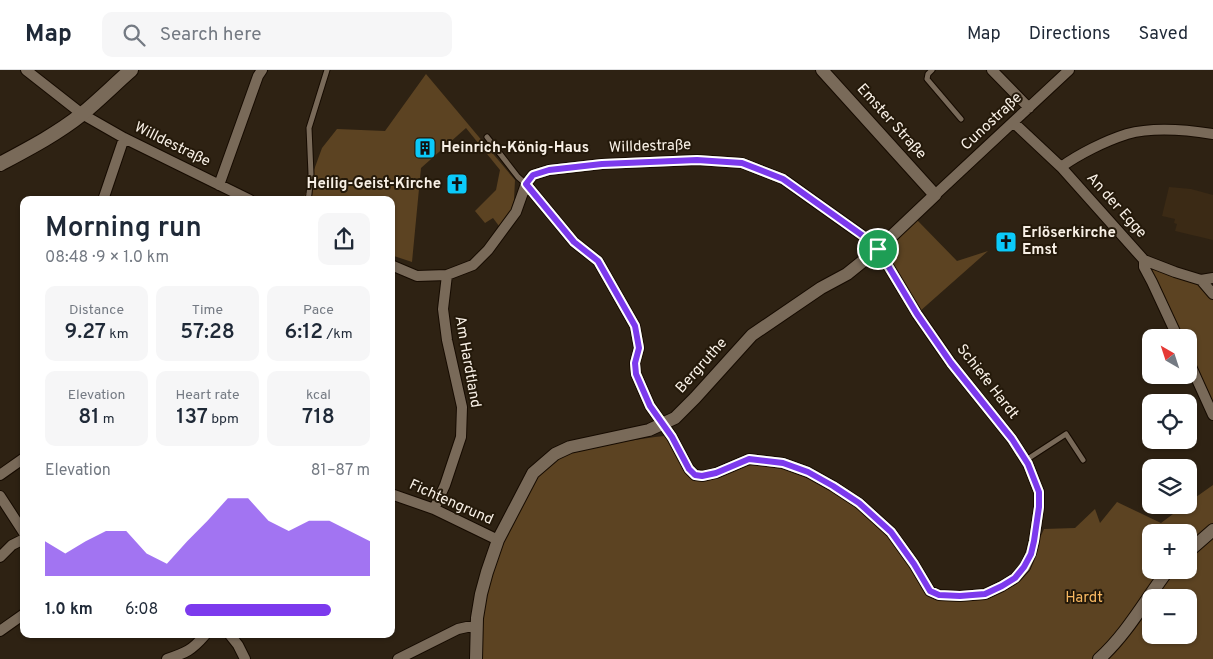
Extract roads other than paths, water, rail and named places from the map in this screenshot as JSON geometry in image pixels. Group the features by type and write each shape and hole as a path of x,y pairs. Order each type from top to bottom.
{"main road":[{"path":"0,164 47,138 82,114 131,70"}],"street":[{"name":"Willdestraße","path":"27,70 82,114 124,138 242,196"},
{"path":"219,184 258,76 262,70"},
{"name":"Emster Straße","path":"822,70 935,195"},
{"path":"992,70 1029,108"},
{"name":"Cunostraße","path":"935,195 1070,70"},
{"name":"An der Egge","path":"1014,123 1061,167 1144,260 1201,280 1213,278"},
{"path":"1061,167 1081,154 1128,134 1156,130 1190,130 1213,134"},
{"path":"104,196 124,138"},
{"name":"Willdestraße","path":"526,184 533,175 549,170 602,164 697,160 742,163 783,179 866,238 878,249"},
{"path":"395,267 417,276 447,275 473,264 488,250 516,212 526,184"},
{"path":"526,184 574,242 598,261 635,326 639,348 635,363 636,374 650,406 663,425"},
{"name":"Bergruthe","path":"476,659 476,627 481,594 487,572 498,540 533,474 555,454 570,447 650,430 675,418 752,335 821,288 848,274 878,249 935,195"},
{"name":"Schiefe Hardt","path":"663,425 672,437 689,469 695,475 702,476 716,473 749,459 783,463 808,472 833,486 859,503 891,532 914,564 930,591 939,595 985,594 1015,578 1031,554 1034,541 1039,507 1039,492 1034,477 1026,460 1012,439 951,363 917,314 878,249"},
{"path":"1144,260 1144,268 1174,329"},
{"name":"Am Hardtland","path":"434,509 445,485 461,437 462,407 447,340 443,309 447,275"},
{"path":"1201,280 1213,294"},
{"path":"1198,382 1213,415"},
{"path":"0,475 20,461"},
{"name":"Fichtengrund","path":"395,495 434,509 498,540"},
{"path":"0,496 20,526"},
{"path":"1197,544 1213,530"},
{"path":"0,557 12,545 20,541"},
{"path":"1099,659 1127,628 1162,579"},
{"path":"0,631 20,617"},
{"path":"398,659 458,630 476,627"},
{"path":"167,659 190,650 203,638"},
{"path":"232,638 245,659"}],"lane":[{"path":"309,196 311,174 309,128 327,70"},
{"path":"932,70 928,74 927,79 961,119"},
{"path":"487,137 518,177 526,184"},
{"path":"1026,460 1066,434 1083,460"}],"place":[{"name":"Heinrich-König-Haus","path":"425,148"},
{"name":"Heilig-Geist-Kirche","path":"457,184"},
{"name":"Erlöserkirche Emst","path":"1006,242"}],"park label":[{"name":"Hardt","path":"1084,598"}]}
